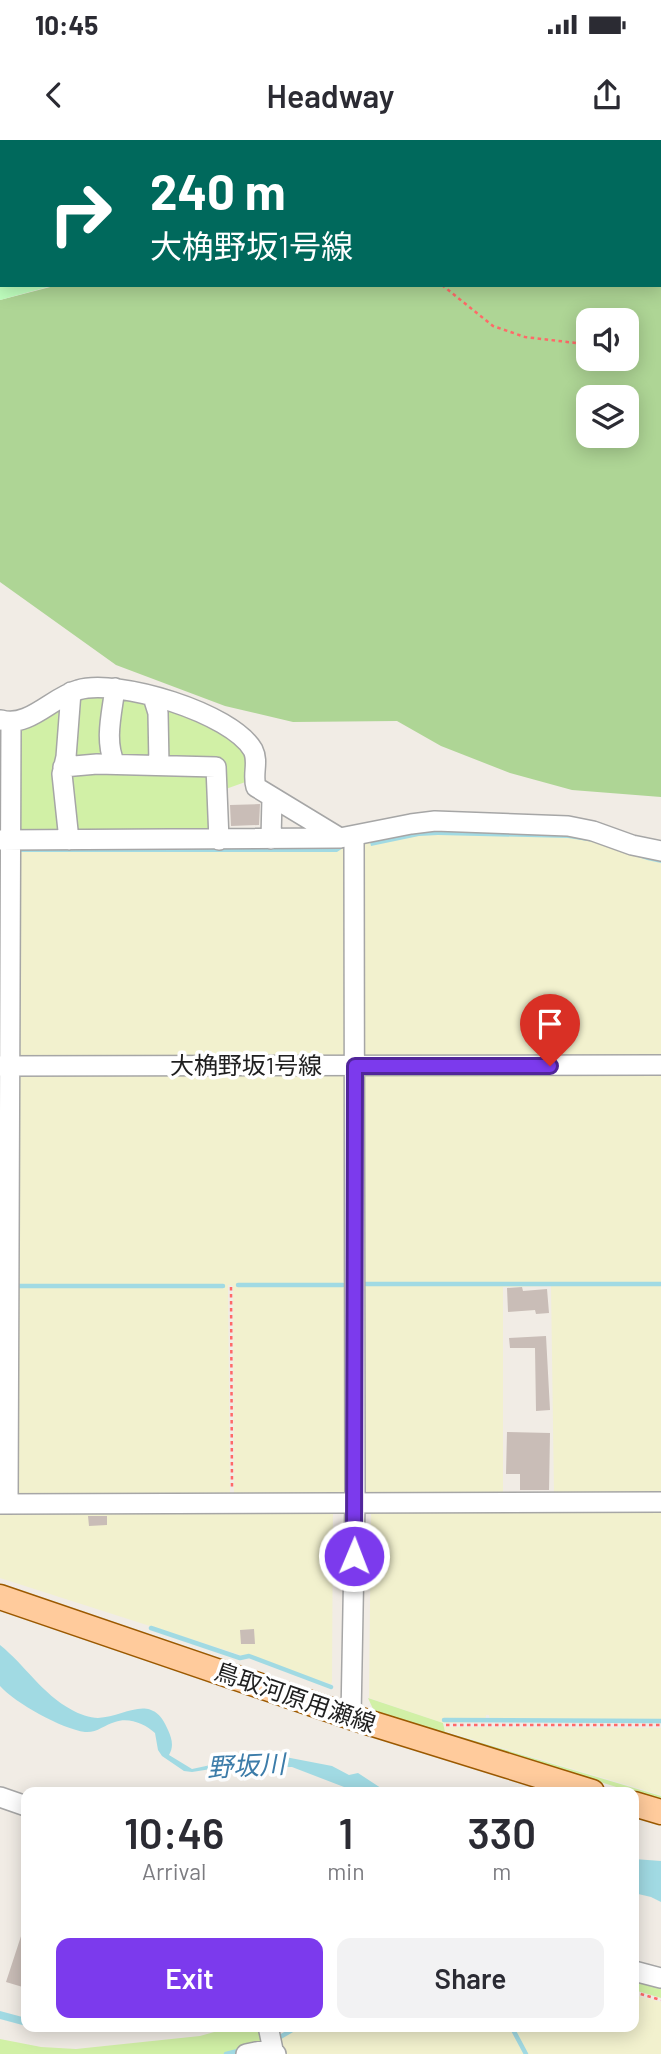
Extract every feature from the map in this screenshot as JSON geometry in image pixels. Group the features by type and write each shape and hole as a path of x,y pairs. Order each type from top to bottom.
{"main road":[{"name":"鳥取河原用瀬線","path":"0,1597 351,1717 576,1787"},
{"path":"639,1805 661,1812"}],"street":[{"path":"347,837 256,787 256,757 252,748 241,737 212,717 134,690 97,686 71,692 59,697 44,709 5,721 4,1504 661,1502"},
{"path":"115,688 109,739 115,764"},
{"path":"69,840 62,774 66,757 71,692"},
{"path":"153,697 158,713 159,765"},
{"path":"63,767 115,764 216,767 219,839"},
{"path":"271,839 272,798"},
{"path":"5,840 347,837 435,821 528,824 593,831 632,845 661,851"},
{"path":"347,837 355,1066 355,1502 351,1717"},
{"name":"大桷野坂1号線","path":"4,1066 661,1065"},
{"path":"0,1797 21,1804"},
{"path":"639,1972 661,1978"},
{"path":"270,2032 275,2052"},
{"path":"246,2054 265,2049 275,2052"}],"path":[{"path":"444,287 492,326 524,337 576,343"},
{"path":"231,1287 232,1503"},
{"path":"446,1725 661,1725"},
{"path":"639,1994 661,2000"}],"green space":[{"path":"0,287 48,287 0,300"},
{"path":"50,287 661,287 661,797 572,790 510,773 441,746 397,721 293,722 225,706 116,665 0,582 0,300"},
{"path":"111,691 109,759 75,761 74,695"},
{"path":"117,692 146,699 155,761 120,759"},
{"path":"61,700 61,833 17,836 15,726"},
{"path":"161,704 185,711 248,750 251,780 223,790 222,770 162,762"},
{"path":"209,771 213,836 76,833 69,773"},
{"path":"524,827 661,855 661,1062 363,1061 359,853 364,838"},
{"path":"15,845 341,845 345,848 349,1060 13,1061"},
{"path":"350,1071 349,1494 234,1497 233,1286 228,1285 230,1500 15,1501 12,1074"},
{"path":"661,1073 661,1495 554,1495 551,1286 503,1287 503,1494 360,1494 361,1075"},
{"path":"661,1507 661,1723 490,1722 489,1715 486,1715 485,1722 443,1723 369,1698 371,1509"},
{"path":"0,1508 333,1508 331,1684 0,1578"},
{"path":"368,1698 443,1723 445,1732 631,1787 616,1787 374,1711"},
{"path":"444,1727 661,1728 661,1795 639,1787 445,1731"},
{"path":"639,1789 661,1796 661,1801 639,1794"},
{"path":"639,1975 661,1981 661,1998 639,1991"},
{"path":"639,1996 661,2002 661,2054 281,2054 274,2043 287,2033 639,2032"},
{"path":"214,2032 266,2032 269,2045 237,2054 0,2054 0,2039 41,2047 76,2049 200,2036"}],"water":[{"path":"420,830 567,833 661,858 661,863 594,842 568,838 438,835 371,846 370,842"},
{"path":"342,846 337,852 0,852 0,848"},
{"name":"野坂川","path":"0,1645 52,1696 78,1713 98,1718 138,1709 154,1712 162,1718 171,1736 169,1755 192,1769 234,1760 280,1756 332,1766 349,1775 358,1773 379,1787 344,1787 292,1767 230,1766 184,1771 162,1756 155,1733 136,1722 120,1721 89,1732 75,1730 27,1707 0,1686"},
{"path":"639,1859 661,1861 661,1902 639,1894"},
{"path":"0,2011 21,2017 21,2025 0,2019"}],"building":[{"path":"260,804 259,825 231,826 230,805"},
{"path":"522,1287 523,1291 547,1289 549,1313 536,1314 535,1310 508,1312 507,1288"},
{"path":"546,1336 550,1410 536,1411 535,1348 510,1348 509,1338"},
{"path":"507,1432 550,1433 549,1490 520,1490 520,1474 506,1474"},
{"path":"88,1516 107,1516 107,1525 89,1526"},
{"path":"254,1629 255,1644 241,1644 240,1630"},
{"path":"21,1936 21,1986 6,1982"}],"waterway":[{"path":"366,1284 661,1284"},
{"path":"238,1285 343,1285"},
{"path":"15,1286 223,1286"},
{"path":"151,1628 240,1658 249,1656 331,1687"},
{"path":"444,1720 661,1721"},
{"path":"275,2040 289,2032"},
{"path":"514,2032 526,2054"},
{"path":"226,2054 242,2050"}],"route":[{"path":"354,1556 355,1066 550,1066"}]}
